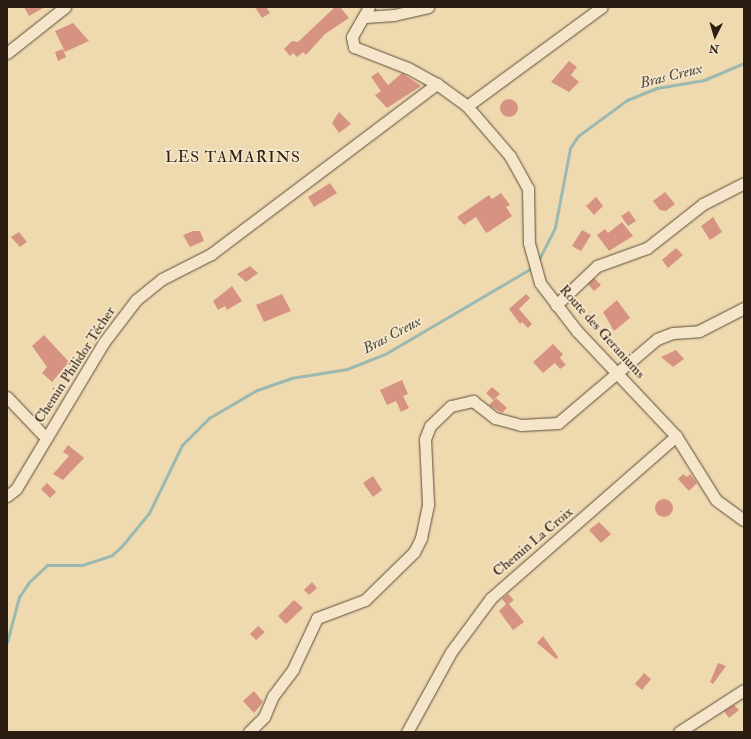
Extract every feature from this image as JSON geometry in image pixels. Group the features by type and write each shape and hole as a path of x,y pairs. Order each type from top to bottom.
{"street":[{"path":"7,53 65,7"},
{"path":"367,12 428,7"},
{"path":"467,106 602,7"},
{"name":"Route des Geraniums","path":"367,12 352,37 354,47 408,68 437,84 467,106 525,177 531,257 540,283 556,305 676,436 716,500 744,520"},
{"name":"Chemin Philidor Técher","path":"7,496 16,489 104,342 136,300 162,279 211,254 437,84"},
{"path":"556,305 597,266 647,248 703,204 744,183"},
{"path":"249,732 264,717 273,696 293,669 317,618 365,600 414,552 421,538 428,504 424,446 430,426 451,406 465,401 480,404 495,418 506,423 558,423 657,339 673,333 699,331 744,308"},
{"path":"7,397 46,438"},
{"name":"Chemin La Croix","path":"407,732 451,652 491,598 511,577 633,477 676,436"},
{"path":"679,732 744,690"}],"building":[{"path":"24,7 45,7 29,16"},
{"path":"255,7 266,7 270,13 262,18"},
{"path":"335,7 340,7 349,18 325,34 306,55 303,52 297,57 293,53 290,56 284,49 292,41 298,42"},
{"path":"73,23 89,41 65,52 55,31"},
{"path":"63,49 66,57 58,61 55,52"},
{"path":"569,61 577,67 571,75 579,82 569,92 551,82"},
{"path":"378,72 388,85 402,73 421,86 387,108 375,95 381,91 371,77"},
{"path":"509,99 515,102 518,108 515,114 509,117 503,114 500,108 503,102"},
{"path":"339,112 351,124 339,133 332,123"},
{"path":"330,183 337,193 314,207 308,197"},
{"path":"665,192 675,204 666,211 660,210 653,201"},
{"path":"501,193 510,205 506,207 512,216 490,231 486,233 476,217 464,225 457,217 489,195 492,199"},
{"path":"596,197 603,206 594,215 586,206"},
{"path":"629,211 636,221 628,226 621,216"},
{"path":"713,217 722,232 710,240 701,226"},
{"path":"622,222 633,236 609,251 597,235 605,229 608,233"},
{"path":"582,230 591,235 581,251 572,246"},
{"path":"193,231 200,231 204,241 190,247 183,235"},
{"path":"19,232 27,242 20,247 11,237"},
{"path":"676,248 683,255 668,268 662,260"},
{"path":"250,266 258,273 246,282 237,274"},
{"path":"594,278 601,285 594,291 588,284"},
{"path":"232,286 242,301 227,310 225,306 218,310 213,301"},
{"path":"282,294 291,311 264,322 256,305"},
{"path":"526,294 530,298 519,309 532,324 528,328 522,322 520,324 509,309"},
{"path":"617,300 630,318 614,331 603,312"},
{"path":"44,335 69,362 52,382 42,373 47,367 32,346"},
{"path":"553,344 563,354 560,358 566,365 560,369 555,363 543,373 533,362"},
{"path":"676,350 684,359 673,367 661,357"},
{"path":"402,380 408,394 403,396 409,408 401,412 396,401 387,405 380,390"},
{"path":"492,387 500,394 493,400 486,393"},
{"path":"496,398 507,408 502,413 489,405"},
{"path":"68,445 84,458 63,480 53,474 69,456 63,452"},
{"path":"683,474 687,477 690,474 697,483 689,491 678,479"},
{"path":"373,476 382,490 373,497 363,483"},
{"path":"47,483 56,492 50,498 41,489"},
{"path":"664,499 670,502 673,508 670,514 664,517 658,514 655,508 658,502"},
{"path":"599,522 611,534 601,543 589,530"},
{"path":"312,582 317,588 309,595 304,590"},
{"path":"508,594 514,600 509,604 524,622 513,630 499,611 506,604 502,599"},
{"path":"294,600 303,608 286,624 278,616"},
{"path":"258,626 265,632 256,640 250,634"},
{"path":"543,636 558,657 556,659 537,643"},
{"path":"718,663 726,666 713,684 710,682"},
{"path":"644,673 651,679 642,690 635,684"},
{"path":"254,691 263,702 254,713 243,701"},
{"path":"734,705 739,710 729,718 724,711"}],"waterway":[{"name":"Bras Creux","path":"538,261 555,227 570,148 578,136 627,100 657,88 704,80 744,63"},
{"name":"Bras Creux","path":"7,642 19,597 29,582 47,565 82,565 112,555 121,547 149,513 182,445 209,418 257,390 291,378 347,369 385,354 533,267"}],"district":[{"name":"LES TAMARINS","path":"233,157"}]}
